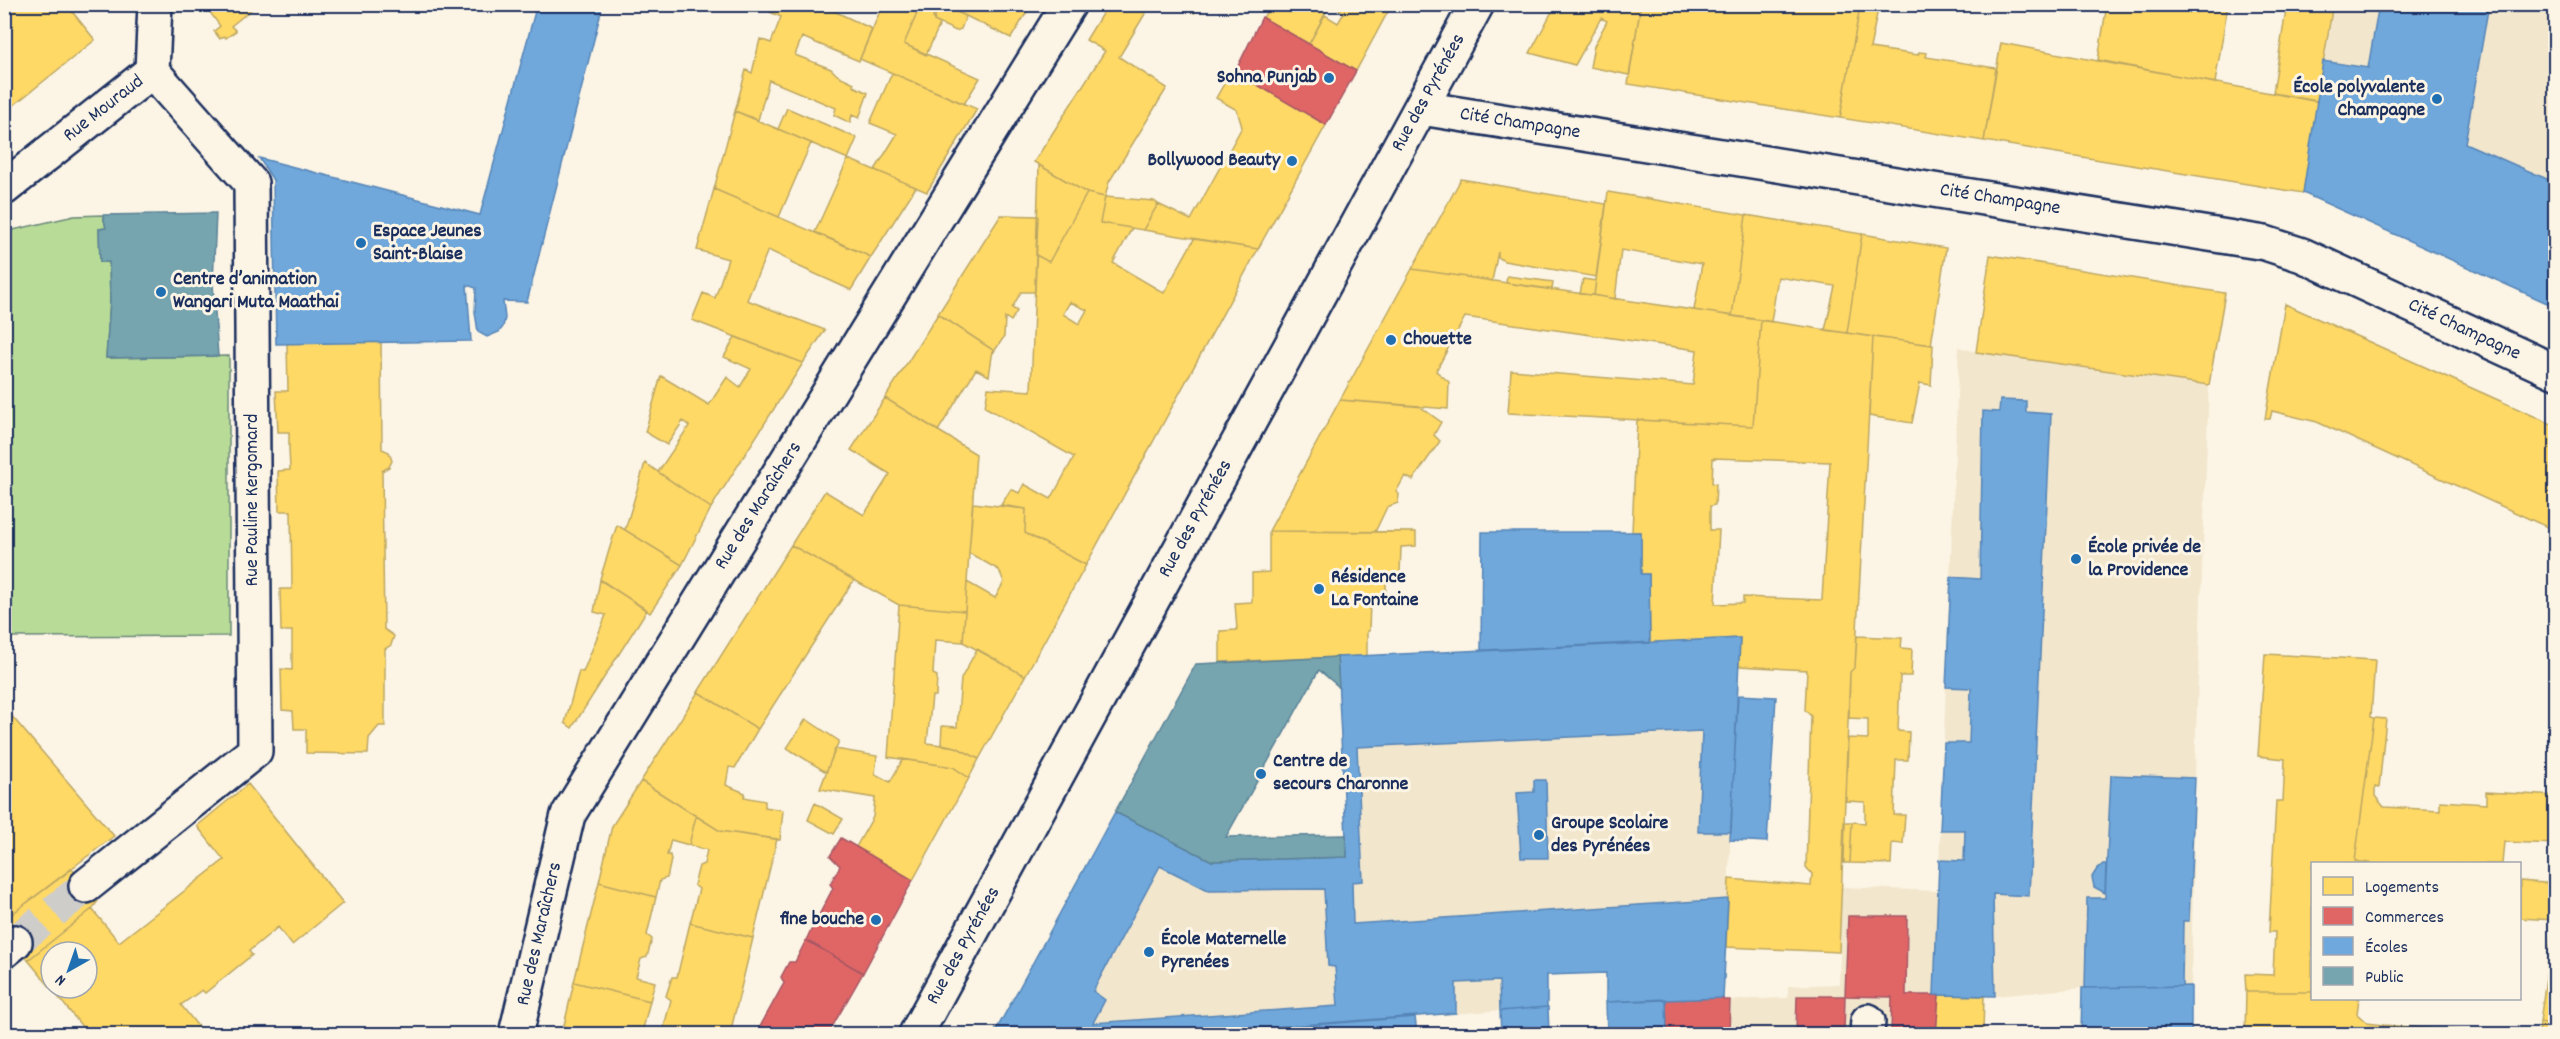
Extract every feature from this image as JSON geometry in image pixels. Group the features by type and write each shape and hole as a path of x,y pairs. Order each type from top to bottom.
{"street":[{"name":"Rue Mouraud","path":"4,188 152,70 154,4"},
{"name":"Rue des Maraîchers","path":"516,1035 568,814 1069,4"},
{"name":"Rue des Pyrénées","path":"916,1035 1477,4"},
{"name":"Rue Pauline Kergomard","path":"86,886 255,751 251,183 152,70"},
{"name":"Cité Champagne","path":"1421,108 2265,243 2302,255 2556,372"}],"shaded area":[{"name":"École polyvalente Champagne","path":"2334,5 2555,5 2555,307 2303,193"},
{"name":"École privée de la Providence","path":"1959,347 1976,352 2209,385 2196,733 2191,986 2082,988 1995,996 1939,995 1936,1034 1729,1034 1730,1000 1788,998 1788,986 1839,984 1842,887 1938,891"},
{"name":"Groupe Scolaire des Pyrénées","path":"1740,638 1723,998 1606,1002 1605,973 1548,975 1548,1007 1180,1034 994,1034 1115,812 1212,861 1347,857 1337,657"}],"green space":[{"path":"103,215 106,228 99,229 100,262 109,262 110,300 106,358 229,356 229,636 5,637 4,232 74,216"}],"building: Logements":[{"path":"4,4 66,4 95,40 4,113"},
{"path":"204,4 258,4 231,26 236,31 220,39 214,31 220,26"},
{"path":"772,4 819,4 872,29 859,61 802,37 795,55 831,69 837,75 854,83 853,86 868,93 859,118 852,115 850,123 834,115 836,108 769,80 758,120 735,111 746,70 752,73 760,39 771,43 781,17 770,12"},
{"path":"883,4 921,4 904,44 980,78 964,104 860,59"},
{"path":"921,4 938,4 933,17 934,21 940,24 926,55 904,44"},
{"path":"938,4 966,16 961,29 956,31 934,21"},
{"path":"941,4 1032,4 1011,38"},
{"path":"1108,4 1151,4 1119,57 1167,88 1109,182 1105,197 1087,193 1034,162 1105,51 1086,40"},
{"path":"1180,4 1199,4 1194,13"},
{"path":"1271,4 1282,4 1289,8 1291,4 1330,4 1309,44 1263,18"},
{"path":"1331,4 1392,4 1356,71 1309,44 1325,15 1338,23 1344,13"},
{"path":"1556,4 1641,4 1629,75 1590,67 1594,46 1607,21 1601,18 1575,65 1530,53"},
{"path":"1641,4 1819,4 1859,12 1840,118 1628,84"},
{"path":"1827,4 1879,4 1870,48 1918,55 1919,52 1927,53 1926,57 1996,68 1984,141 1840,118 1859,12"},
{"path":"2107,4 2228,4 2215,83 2098,60"},
{"path":"2287,4 2333,4 2317,101 2273,93"},
{"path":"2001,43 2319,102 2303,193 1984,141"},
{"path":"1232,70 1326,125 1258,249 1143,230 1158,204 1191,220 1242,127 1237,110 1216,98"},
{"path":"892,73 977,109 927,192 875,170 897,134 870,123"},
{"path":"787,108 857,138 848,159 778,129"},
{"path":"735,111 811,143 779,217 714,189"},
{"path":"848,159 916,187 871,257 815,232"},
{"path":"1039,165 1087,193 1049,262 1036,255"},
{"path":"1461,179 1606,204 1596,277 1504,261 1498,257 1498,252 1492,281 1412,269"},
{"path":"714,189 871,257 851,290 768,250 747,300 825,330 803,363 692,320 703,293 715,298 728,259 697,250"},
{"path":"1608,192 1746,215 1732,316 1694,310 1702,264 1621,250 1615,299 1594,295"},
{"path":"1087,193 1105,197 1100,223 1132,228 1113,263 1164,293 1194,239 1258,249 1086,565 1025,533 1026,509 1001,505 1011,489 1019,493 1024,484 1051,499 1074,457 985,407 988,388 1031,391 1036,255 1049,262","holes":["1070,302 1087,310 1079,324 1063,314"]},
{"path":"1105,197 1154,201 1158,204 1143,230 1100,223"},
{"path":"1001,215 1038,216 1035,292 1021,292 1012,308 1017,311 1011,321 1005,317 1004,337 993,353 993,350 938,314"},
{"path":"1746,215 1862,234 1847,333 1825,330 1835,286 1778,277 1771,322 1732,316"},
{"path":"1862,234 1946,248 1931,345 1847,333"},
{"path":"1990,255 2225,293 2209,385 1976,352"},
{"path":"1412,269 1761,320 1753,426 1508,413 1511,370 1693,385 1697,350 1465,317 1436,371 1449,382 1448,409 1340,400"},
{"path":"1507,276 1553,282 1552,290 1506,283"},
{"path":"1583,279 1596,281 1594,295 1580,294"},
{"path":"2285,304 2556,426 2556,531 2317,422 2272,411 2270,419 2265,419"},
{"path":"938,314 993,350 989,376 976,369 938,431 885,398"},
{"path":"1761,320 1873,337 1855,667 1850,672 1839,952 1726,947 1729,879 1811,886 1812,874 1806,867 1811,716 1805,710 1807,670 1739,666 1740,638 1650,643 1649,574 1641,574 1641,532 1632,532 1637,420 1753,426","holes":["1713,458 1830,462 1822,600 1743,597 1743,603 1715,604 1719,530 1710,530 1710,506 1715,505 1716,484 1712,483"]},
{"path":"735,337 803,363 711,508 658,472 689,426 683,421 667,445 645,432 661,376 709,405 727,377 740,387 751,369 724,357"},
{"path":"1873,337 1933,345 1931,385 1920,383 1912,423 1869,416"},
{"path":"381,341 382,449 389,452 392,461 389,467 382,471 384,629 394,636 391,645 385,649 385,726 379,726 369,738 368,754 306,753 306,729 294,729 293,711 282,710 281,669 292,670 292,631 281,631 280,589 292,589 291,511 279,511 278,471 290,470 289,432 278,432 276,391 288,391 287,343"},
{"path":"885,398 976,454 965,611 899,605 791,545 825,491 864,515 890,474 851,450"},
{"path":"1340,400 1419,406 1441,422 1434,435 1440,441 1413,480 1405,476 1396,492 1399,494 1398,503 1387,507 1375,532 1269,531"},
{"path":"645,463 711,508 682,565 625,530"},
{"path":"973,503 1026,509 1025,533 1086,565 1025,676 963,642 967,582 995,598 1004,582 999,570 969,553"},
{"path":"617,525 682,565 650,613 600,579"},
{"name":"Résidence La Fontaine","path":"1269,531 1416,532 1416,546 1401,547 1400,574 1386,575 1386,603 1370,603 1367,656 1220,662 1220,631 1237,630 1235,603 1252,602 1252,573 1269,572"},
{"path":"791,545 854,580 758,729 698,692"},
{"path":"600,580 647,610 572,728 565,723 579,671 583,672 606,615 594,612"},
{"path":"899,605 965,611 963,642 935,640 933,674 937,676 936,696 932,696 927,743 956,747 979,759 969,778 953,767 888,757"},
{"path":"1857,636 1902,638 1901,648 1912,649 1911,676 1900,676 1898,731 1909,732 1908,760 1896,760 1894,815 1905,815 1903,844 1892,843 1891,864 1850,863 1852,822 1865,823 1865,802 1846,801 1848,738 1868,739 1868,719 1849,718 1850,672 1855,667"},
{"path":"977,649 1025,676 979,759 956,747 941,744 942,726 957,727 961,679"},
{"path":"2265,654 2375,660 2371,717 2374,718 2355,861 2362,862 2311,862 2311,992 2246,992 2245,974 2273,975 2275,932 2269,932 2276,801 2283,801 2285,759 2258,756"},
{"path":"698,692 758,729 735,768 729,767 726,785 745,793 744,797 765,801 765,807 783,810 780,840 720,831 641,781"},
{"path":"4,707 114,836 4,920"},
{"path":"2374,718 2386,719 2379,788 2375,787 2375,796 2384,807 2440,810 2440,801 2486,804 2486,792 2556,796 2556,844 2504,842 2502,862 2355,861"},
{"path":"806,719 839,741 826,772 787,748"},
{"path":"835,749 877,756 875,774 890,782 903,759 953,767 969,778 913,880 856,847 873,817 875,798 820,789"},
{"path":"641,781 696,816 689,845 671,840 667,855 670,855 671,860 667,878 660,880 656,897 599,882 612,826"},
{"path":"248,784 343,903 292,945 278,927 249,951 252,955 205,993 202,990 181,1005 204,1034 88,1034 60,1000 99,1000 99,940 53,940 92,909 119,942 224,860 197,826"},
{"path":"815,803 843,819 834,834 808,820"},
{"path":"696,816 720,831 777,839 753,938 690,923 699,889 694,885 699,866 704,864 707,850 689,845"},
{"path":"1845,822 1852,822 1850,863 1844,863"},
{"path":"72,869 98,901 92,909 53,940 39,940 39,951 28,960 4,929 4,920"},
{"path":"2521,881 2556,884 2554,920 2521,918"},
{"path":"599,882 656,897 647,935 652,939 647,957 641,959 636,977 655,982 650,1001 574,982"},
{"path":"2554,918 2556,918 2556,1025 2540,1022"},
{"path":"690,923 753,938 730,1034 662,1034 671,1000 666,996 672,977 677,977"},
{"path":"39,951 39,974 28,960"},
{"path":"574,982 650,1001 642,1033 624,1029 626,1034 562,1034"},
{"path":"2246,992 2311,992 2311,1000 2359,1000 2357,1014 2367,1023 2383,1025 2383,1034 2245,1034"},
{"path":"1939,995 1984,996 1983,1033 1993,1034 1936,1034"},
{"path":"2540,1022 2556,1025 2556,1034 2539,1034"},
{"path":"2383,1025 2506,1034 2383,1034"}],"building: Commerces":[{"path":"1262,17 1356,71 1326,125 1235,72"},
{"path":"841,838 913,880 863,973 806,940 833,888 830,884 840,866 830,856"},
{"path":"1848,916 1907,916 1906,995 1939,995 1936,1034 1891,1034 1892,997 1845,996"},
{"path":"806,940 863,973 828,1034 756,1034 784,983 781,977 789,962 795,962"},
{"path":"1797,996 1845,996 1844,1034 1796,1034"},
{"path":"1723,998 1723,1000 1730,1000 1729,1034 1667,1034 1666,999"}],"building: Écoles":[{"path":"537,4 603,4 527,302 503,301 505,318 503,327 499,332 487,337 478,332 475,312 476,288 467,285 471,341 276,344 273,180 259,158 480,215"},
{"name":"École polyvalente Champagne","path":"2347,4 2489,4 2465,143 2556,183 2556,307 2303,193 2323,61 2368,68 2378,10"},
{"path":"2000,400 2026,401 2026,412 2051,414 2029,896 1993,894 1995,996 1934,995 1939,860 1964,861 1965,830 1940,830 1944,743 1969,743 1971,688 1946,687 1951,577 1980,579 1983,411 1999,412"},
{"path":"1482,532 1641,532 1641,574 1649,574 1650,643 1481,651"},
{"path":"1740,638 1731,832 1698,832 1702,731 1357,747 1363,881 1352,882 1353,924 1728,899 1723,998 1606,1002 1606,973 1547,975 1547,1007 1500,1011 1499,981 1456,983 1456,1013 1187,1034 994,1034 1115,812 1212,861 1347,857 1337,657","holes":["1160,866 1208,890 1324,889 1328,966 1335,967 1338,1006 1093,1023 1105,1000 1093,991"]},
{"path":"1738,695 1776,697 1767,842 1730,840"},
{"path":"2111,775 2195,778 2189,921 2183,921 2182,986 2085,988 2087,898 2105,898"},
{"path":"1534,780 1546,780 1548,858 1521,858 1517,793 1534,792"},
{"path":"2103,864 2106,864 2105,893 2094,887 2092,877"},
{"path":"2191,986 2191,1034 2081,1034 2082,988"},
{"path":"1666,999 1667,1034 1607,1034 1606,1002"},
{"path":"1548,1007 1549,1034 1501,1034 1500,1011"},
{"path":"1415,1017 1417,1034 1286,1034 1286,1027"}],"building: Public":[{"name":"Centre d’animation Wangari Muta Maathai","path":"216,213 213,284 218,356 106,358 110,300 109,262 100,262 99,229 106,228 103,215"},
{"path":"1337,657 1339,687 1319,670 1226,837 1346,835 1347,857 1212,861 1115,812 1196,664"}],"tunnel":[{"path":"15,942 86,886"}],"place":[{"name":"Sohna Punjab","path":"1329,78"},
{"name":"École polyvalente Champagne","path":"2437,99"},
{"name":"Bollywood Beauty","path":"1292,161"},
{"name":"Espace Jeunes Saint-Blaise","path":"361,243"},
{"name":"Centre d’animation Wangari Muta Maathai","path":"161,292"},
{"name":"Chouette","path":"1391,340"},
{"name":"École privée de la Providence","path":"2076,559"},
{"name":"Résidence La Fontaine","path":"1319,589"},
{"name":"Centre de secours Charonne","path":"1261,774"},
{"name":"Groupe Scolaire des Pyrénées","path":"1539,835"},
{"name":"fine bouche","path":"876,920"},
{"name":"École Maternelle Pyrenées","path":"1149,952"}]}
